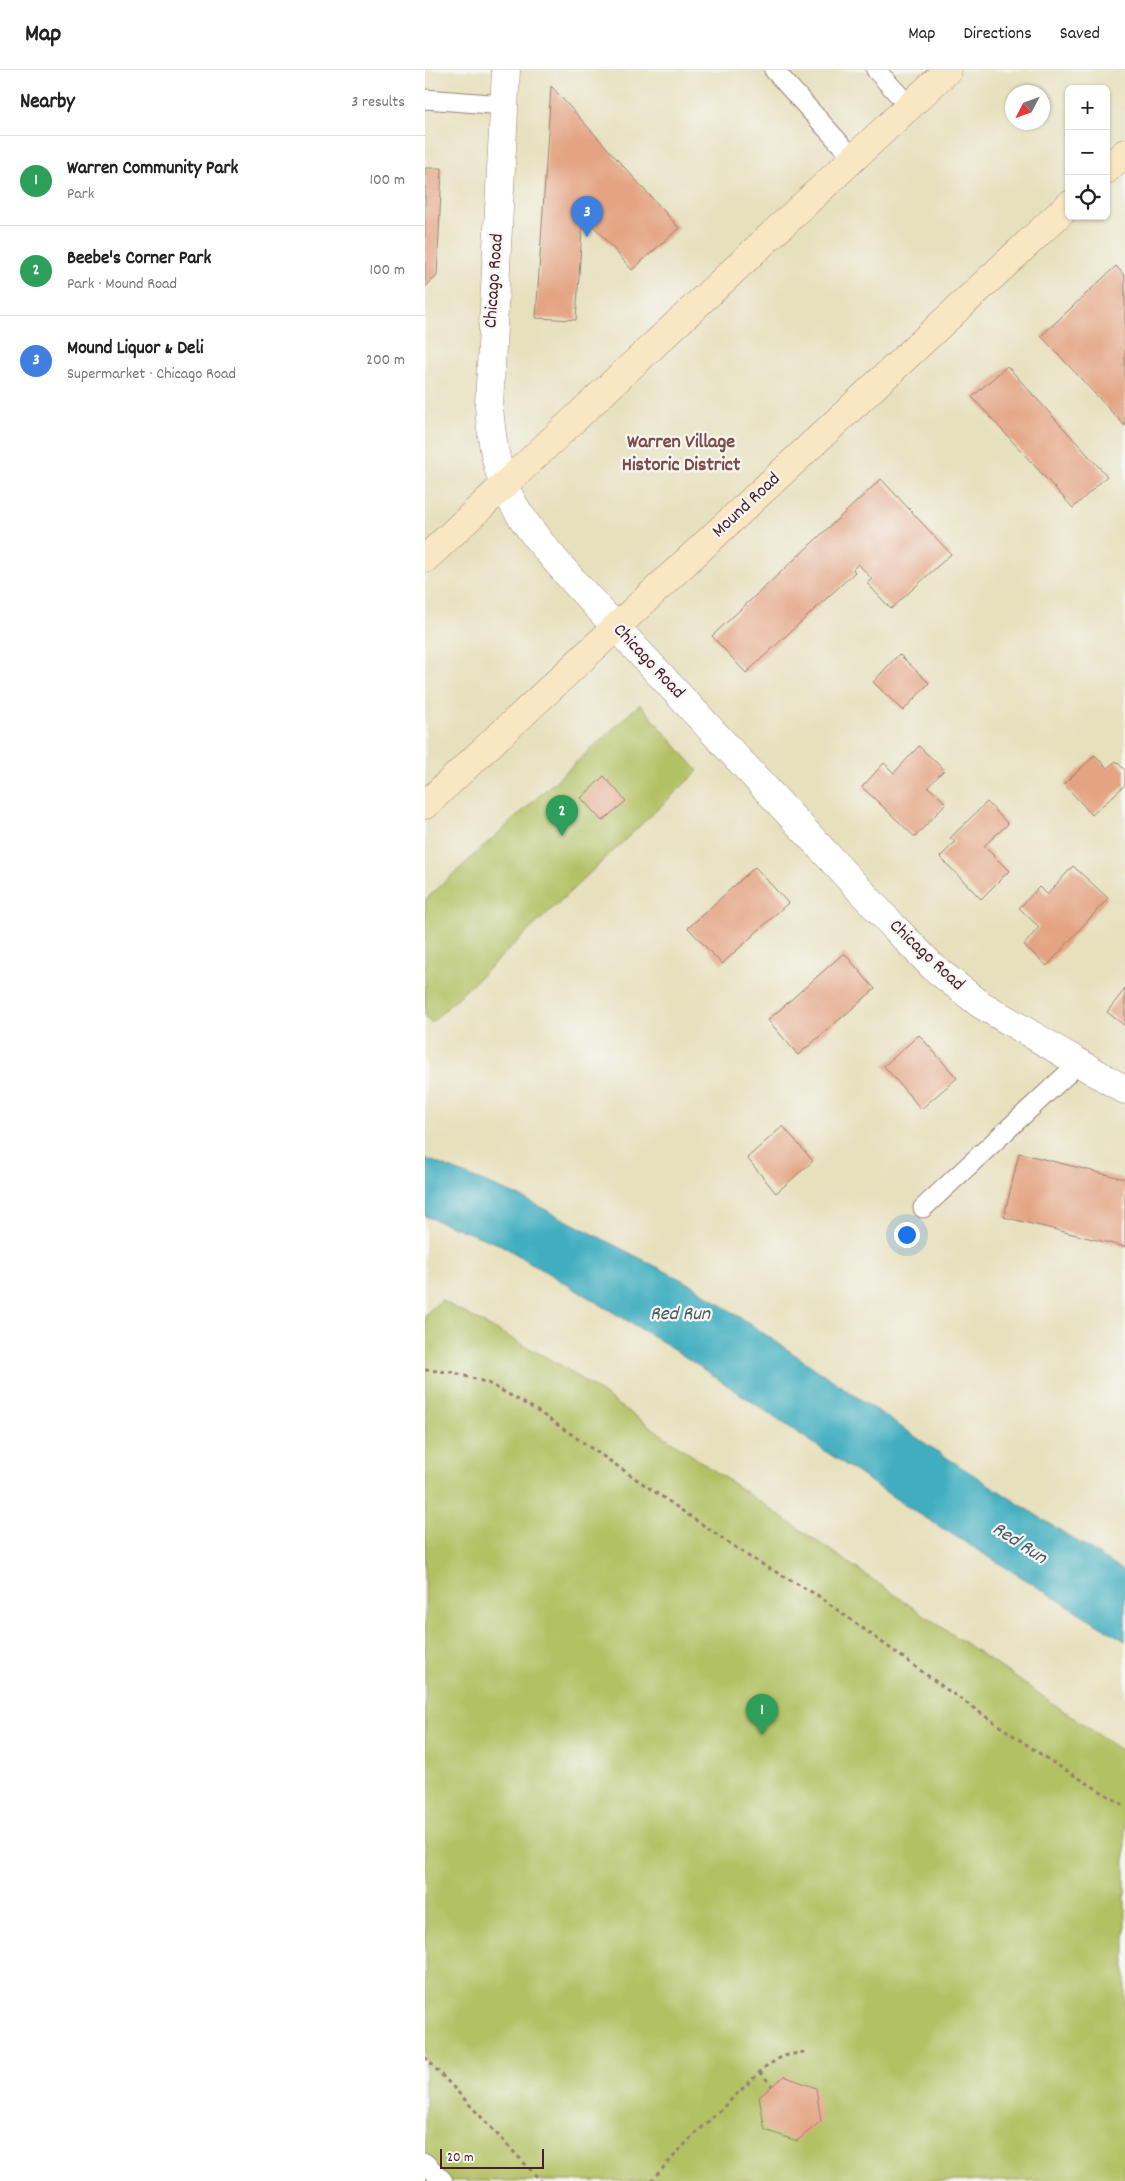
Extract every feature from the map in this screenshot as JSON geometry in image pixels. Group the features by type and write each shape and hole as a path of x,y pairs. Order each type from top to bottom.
{"main road":[{"path":"425,559 948,70"},
{"path":"1110,166 1125,152"},
{"name":"Mound Road","path":"425,805 1065,209"}],"street":[{"name":"Chicago Road","path":"506,70 489,391 490,426 504,485 526,520 553,557 894,928 934,968 979,1004 1125,1090"}],"lane":[{"path":"774,70 853,158"},
{"path":"876,70 909,106"},
{"path":"425,99 504,105"},
{"path":"923,1208 1079,1063"}],"path":[{"path":"425,1370 451,1372 488,1383 533,1408 751,1558 817,1595 946,1689 1049,1760 1125,1806"},
{"path":"651,2181 686,2143 760,2072 783,2056 805,2052"},
{"path":"425,2057 541,2181"},
{"path":"760,2072 772,2086"}],"green space":[{"path":"640,704 698,771 431,1023 425,1017 425,900"},
{"path":"441,1300 562,1366 1125,1753 1125,2181 425,2181 425,1315"}],"water":[{"name":"Red Run","path":"425,1158 523,1198 694,1286 935,1450 1125,1572 1125,1641 908,1507 666,1344 501,1245 425,1216"}],"building":[{"path":"551,86 679,228 632,270 583,214 576,320 536,318"},
{"path":"425,168 442,168 437,276 425,287"},
{"path":"1116,266 1125,276 1125,426 1041,336"},
{"path":"1007,366 1107,476 1073,508 972,397"},
{"path":"881,479 951,554 891,609 867,583 872,579 858,564 853,569 855,572 746,673 712,636"},
{"path":"899,654 929,683 903,711 873,682"},
{"path":"919,746 944,770 928,787 946,803 915,837 862,787 884,763 894,773"},
{"path":"1095,755 1107,768 1116,761 1125,770 1125,785 1092,815 1064,784"},
{"path":"604,776 626,801 602,821 581,798"},
{"path":"987,802 1008,824 984,846 1009,871 981,899 940,857 955,842 950,838"},
{"path":"1073,866 1108,898 1047,966 1024,945 1039,927 1019,908 1039,887 1047,895"},
{"path":"755,867 788,903 722,964 688,928"},
{"path":"844,953 875,989 798,1055 768,1020"},
{"path":"1125,989 1125,1026 1107,1012"},
{"path":"919,1035 957,1078 921,1109 884,1066"},
{"path":"783,1126 813,1161 776,1193 747,1158"},
{"path":"1019,1153 1125,1179 1125,1247 1004,1217"},
{"path":"784,2076 816,2088 821,2121 797,2141 765,2130 759,2097"}],"place":[{"name":"Mound Liquor & Deli","path":"587,237"},
{"name":"Beebe's Corner Park","path":"562,836"},
{"name":"Warren Community Park","path":"762,1735"}],"district":[{"name":"Warren Village Historic District","path":"681,454"}]}
